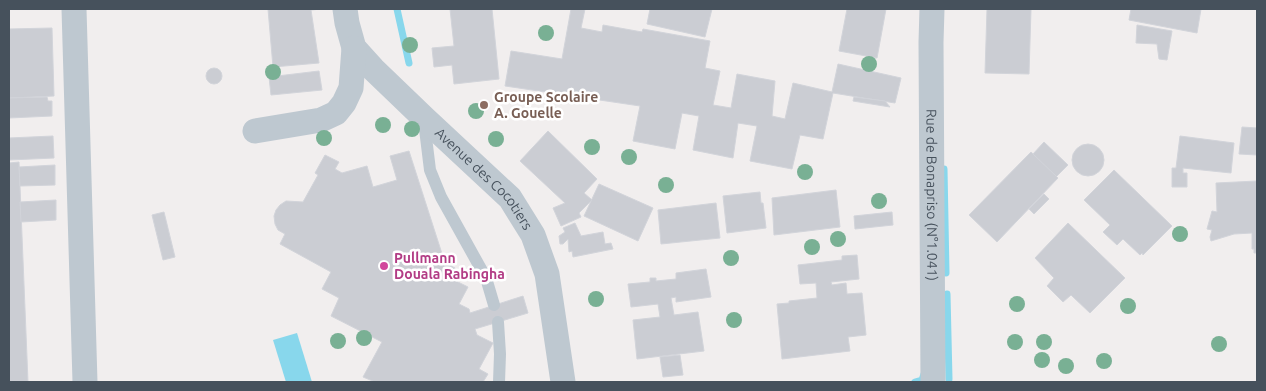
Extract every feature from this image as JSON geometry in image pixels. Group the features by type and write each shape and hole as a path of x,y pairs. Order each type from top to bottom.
{"street":[{"path":"74,9 85,382"},
{"name":"Avenue des Cocotiers","path":"345,9 354,48 373,69 510,198 533,236 547,274 563,382"},
{"name":"Rue de Bonapriso (N°1.041)","path":"932,9 933,382"},
{"path":"255,131 321,120 336,113 344,103 351,88 354,48"}],"lane":[{"path":"424,118 430,170 441,197 486,278 494,305"},
{"path":"498,322 499,382"}],"water":[{"path":"297,333 312,382 286,382 273,340"}],"building":[{"path":"268,9 322,9 311,10 319,63 273,67"},
{"path":"450,9 492,9 499,79 454,84 452,65 434,67 432,48 454,46"},
{"path":"571,9 585,9 581,28 602,32 603,25 642,32 643,29 710,41 705,68 720,71 713,105 731,108 737,74 775,81 772,116 785,119 793,83 832,92 838,64 901,78 895,103 833,93 823,139 800,135 792,169 750,161 757,126 738,123 733,158 693,150 699,116 682,113 675,149 633,141 640,106 505,86 511,51 562,59"},
{"path":"650,9 712,9 705,37 647,24"},
{"path":"847,9 886,9 877,58 839,51"},
{"path":"987,9 1031,9 1029,74 985,73"},
{"path":"1131,9 1201,9 1197,33 1129,20"},
{"path":"1137,25 1172,31 1167,60 1159,59 1157,44 1136,43"},
{"path":"52,28 54,96 9,98 9,29"},
{"path":"214,68 220,70 222,76 220,82 214,84 208,82 206,76 208,70"},
{"path":"319,71 322,90 271,95 269,77"},
{"path":"47,97 48,101 52,101 52,116 9,118 9,98"},
{"path":"854,97 885,101 890,107 853,101"},
{"path":"1242,127 1257,128 1257,155 1239,154"},
{"path":"548,131 597,179 584,193 592,200 579,213 581,217 561,226 553,208 565,203 520,161"},
{"path":"53,136 54,158 9,160 9,138"},
{"path":"1180,136 1234,143 1231,173 1183,168 1183,173 1187,173 1187,187 1172,187 1172,168 1176,168"},
{"path":"1044,142 1068,165 1056,177 1033,154"},
{"path":"1088,144 1094,145 1099,149 1103,154 1103,166 1099,171 1094,175 1088,176 1082,175 1077,171 1073,166 1072,160 1073,154 1077,149 1082,145"},
{"name":"Pullmann Douala Rabingha","path":"409,151 445,263 455,268 450,278 468,287 459,304 469,309 470,313 523,296 528,313 475,329 477,335 493,343 479,369 488,374 483,382 375,382 363,377 382,342 331,316 339,298 322,289 331,272 280,244 285,234 278,230 275,224 274,216 276,210 286,201 303,202 318,175 315,173 325,155 339,162 335,169 342,173 367,166 373,187 397,180 390,156"},
{"path":"1031,152 1058,178 997,242 969,215"},
{"path":"19,162 28,382 9,382 9,163"},
{"path":"55,165 55,185 20,186 19,167"},
{"path":"1114,170 1172,226 1143,255 1142,253 1140,255 1123,239 1117,245 1103,232 1110,225 1084,200"},
{"path":"1257,181 1257,253 1254,253 1254,249 1252,249 1252,233 1234,234 1211,241 1212,230 1207,229 1212,211 1217,212 1216,183"},
{"path":"599,184 653,208 638,241 584,216"},
{"path":"836,190 840,227 774,235 772,198"},
{"path":"760,192 766,228 727,233 723,196"},
{"path":"1044,194 1049,199 1034,214 1029,209"},
{"path":"56,200 56,220 21,222 20,202"},
{"path":"716,203 720,238 661,244 658,210"},
{"path":"164,212 175,257 163,260 152,215"},
{"path":"892,212 893,225 855,229 854,216"},
{"path":"575,223 581,236 603,232 605,244 611,243 613,249 573,257 572,251 569,252 568,239 563,244 560,244 559,236 565,232 563,228"},
{"path":"1068,223 1125,278 1090,313 1071,295 1063,302 1047,286 1054,278 1035,258"},
{"path":"857,255 859,279 831,282 832,285 846,283 847,294 862,293 866,335 848,337 850,351 782,359 777,304 817,298 816,283 800,284 798,265 842,260 842,256"},
{"path":"706,269 711,297 676,302 676,297 671,298 674,315 698,312 704,351 637,359 633,320 660,317 658,304 631,307 628,284 650,282 650,278 656,278 656,281 676,279 676,273"},
{"path":"680,355 683,375 663,377 660,357"}],"waterway":[{"path":"397,9 409,63"},
{"path":"944,169 946,273"},
{"path":"947,294 949,379"},
{"path":"915,382 922,380 924,374"}],"place":[{"name":"Groupe Scolaire A. Gouelle","path":"484,105"},
{"name":"Pullmann Douala Rabingha","path":"384,266"}]}
